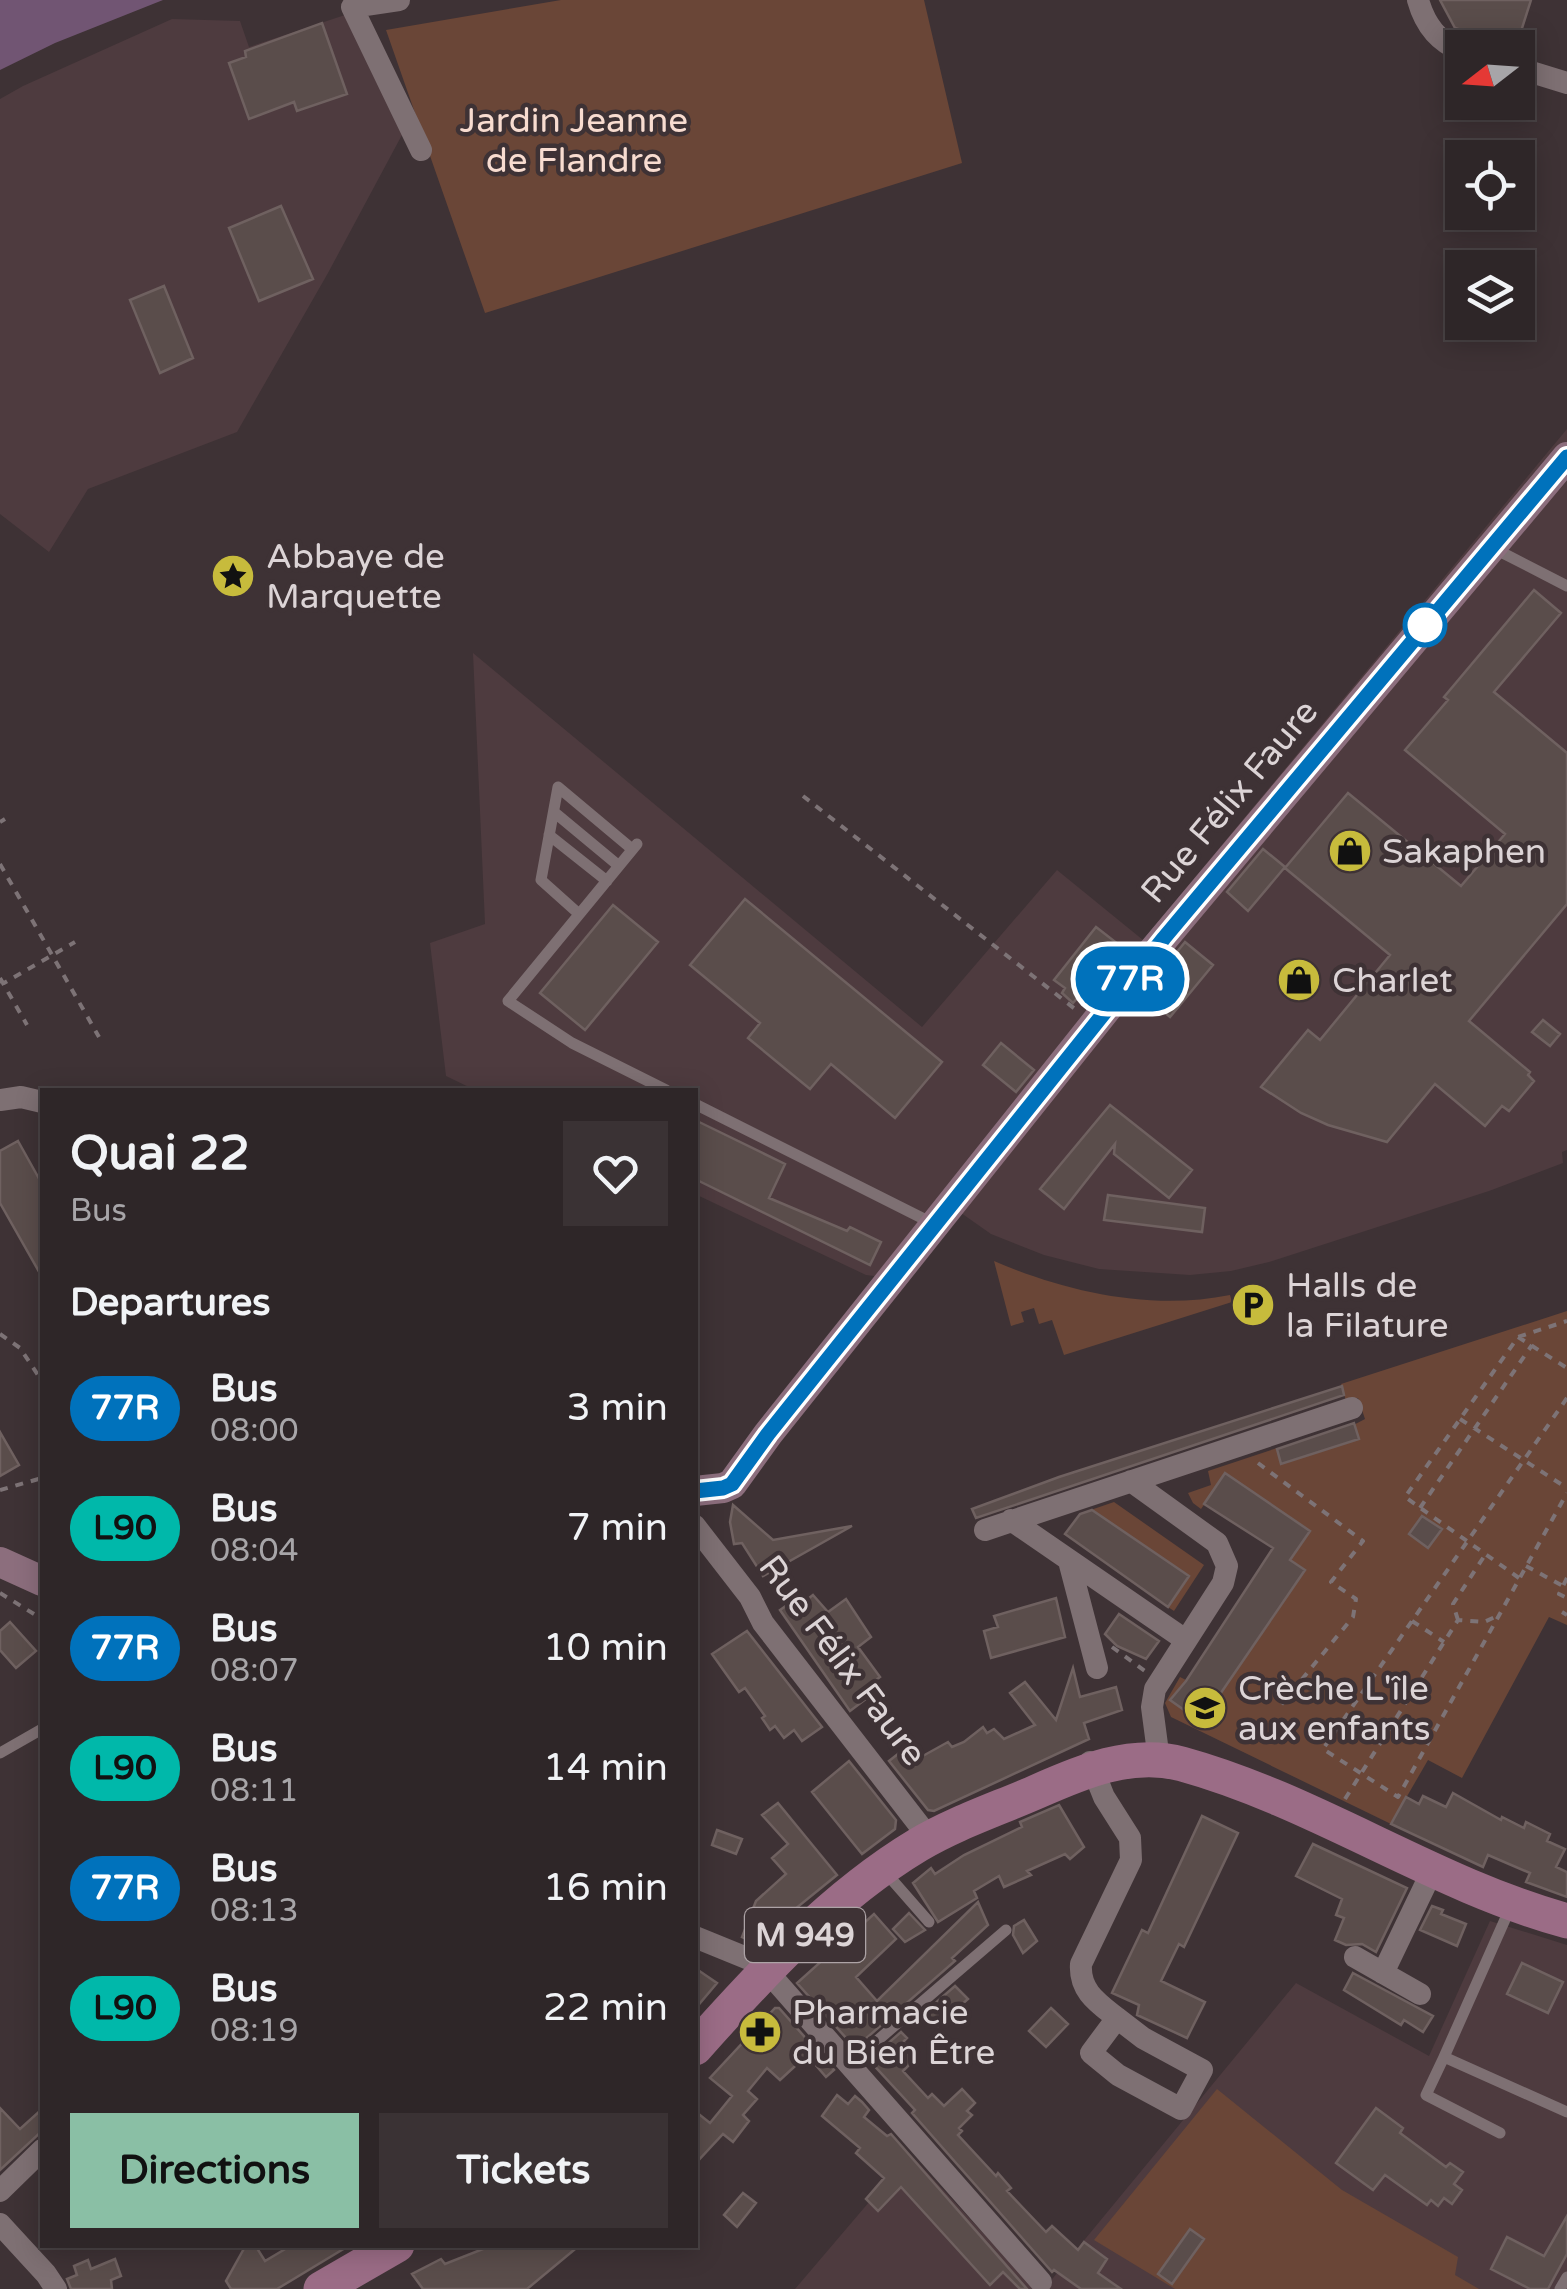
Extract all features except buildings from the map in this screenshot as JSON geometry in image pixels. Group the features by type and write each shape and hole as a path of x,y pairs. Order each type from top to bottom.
{"main road":[{"name":"M 949","path":"698,2045 766,1970 884,1870 930,1839 1092,1766 1158,1753 1284,1803 1512,1905 1567,1921"},
{"path":"311,2288 392,2248"}],"street":[{"path":"399,0 352,7 422,150"},
{"path":"1418,0 1434,32 1445,42"},
{"path":"1535,73 1567,83"},
{"name":"Rue Félix Faure","path":"698,1491 732,1484 1221,868 1567,457"},
{"path":"0,1100 21,1097 40,1102"},
{"path":"985,1530 1352,1408"},
{"name":"Rue Félix Faure","path":"698,1476 731,1464 768,1434"},
{"path":"1131,1481 1217,1543 1226,1556 1223,1583 1184,1640 1152,1698 1158,1753"},
{"path":"1010,1520 1184,1640"},
{"name":"Rue Félix Faure","path":"698,1530 750,1597 763,1624 930,1839"},
{"path":"1070,1561 1097,1668"},
{"path":"0,1562 40,1580"},
{"path":"1092,1766 1104,1797 1130,1838 1132,1852 1080,1972 1088,1993 1117,2018 1143,2038 1202,2070 1181,2109 1118,2075 1091,2053 1117,2018"},
{"path":"1383,1972 1432,1871"},
{"path":"698,1938 766,1970 1041,2282"},
{"path":"1355,1957 1420,1994"},
{"path":"0,2190 40,2152"},
{"path":"0,2224 56,2289"}],"lane":[{"path":"1492,547 1567,586"},
{"path":"579,914 540,880 558,787 635,847 508,1001 572,1043 662,1088"},
{"path":"554,812 619,866"},
{"path":"549,834 607,881"},
{"path":"698,1106 935,1224"},
{"path":"0,1753 40,1730"},
{"path":"884,1870 929,1922"},
{"path":"1500,2134 1426,2095 1512,1905"},
{"path":"850,2064 1006,1930"},
{"path":"1444,2057 1567,2112"},
{"path":"1560,2289 1567,2277"}],"path":[{"path":"804,796 1094,1026"},
{"path":"0,864 99,1037"},
{"path":"0,980 4,983 75,942"},
{"path":"0,980 27,1025"},
{"path":"1519,1578 1404,1497 1518,1336 1567,1321"},
{"path":"0,1334 20,1348 40,1378"},
{"path":"1518,1336 1567,1368"},
{"path":"1420,1508 1532,1345"},
{"path":"1460,1419 1522,1462 1567,1491 1398,1797 1324,1749 1522,1462 1567,1398"},
{"path":"1233,1448 1363,1541 1332,1582 1356,1600 1353,1617 1280,1706"},
{"path":"0,1490 40,1479"},
{"path":"1458,1620 1453,1604 1485,1554"},
{"path":"1526,1566 1563,1586"},
{"path":"1567,1578 1559,1594 1567,1598"},
{"path":"0,1594 40,1618"},
{"path":"1458,1620 1484,1622 1498,1616"},
{"path":"1330,1824 1458,1620"},
{"path":"1412,1621 1444,1642"},
{"path":"1088,1630 1160,1680"}],"shaded area":[{"path":"0,0 163,0 55,43 0,70"},
{"path":"348,14 403,133 328,273 237,432 88,489 49,552 0,514 0,99 172,19 240,21 249,47"},
{"path":"1567,429 1567,1150 1562,1152 1563,1163 1489,1191 1231,1271 1190,1275 1099,1269 1044,1255 991,1234 944,1201 882,1277 866,1275 698,1195 698,1088 471,1088 446,1076 430,943 485,924 473,653 922,1027 1057,870 1143,940"},
{"path":"1490,1921 1567,1945 1567,2289 1044,2289 1296,1983 1429,2056"},
{"path":"910,2154 1035,2289 795,2289"}],"green space":[{"name":"Jardin Jeanne de Flandre","path":"561,0 924,0 962,163 485,313 386,30"},
{"path":"994,1261 1050,1282 1109,1296 1170,1301 1230,1295 1232,1302 1064,1355 1052,1320 1039,1324 1034,1308 1021,1312 1024,1322 1011,1326"},
{"path":"1567,1311 1567,1625 1549,1617 1462,1778 1428,1760 1391,1824 1171,1717 1165,1703 1180,1677 1186,1680 1172,1701 1202,1721 1305,1570 1290,1560 1309,1530 1226,1474 1201,1509 1193,1503 1188,1493 1211,1485 1208,1471 1277,1448 1281,1463 1365,1419 1358,1398 1346,1401 1341,1384"},
{"path":"1114,1502 1204,1565 1174,1611 1168,1607 1189,1576 1095,1512 1077,1518"},
{"path":"1217,2089 1342,2190 1458,2257 1455,2275 1479,2289 1175,2289 1094,2240"}],"bus line":[{"name":"77R","path":"698,1491 732,1484 1164,938 1567,457"}],"place":[{"name":"Abbaye de Marquette","path":"233,576"},
{"name":"Sakaphen","path":"1350,851"},
{"name":"Charlet","path":"1299,980"},
{"name":"Halls de la Filature","path":"1253,1305"},
{"name":"Crèche L'île aux enfants","path":"1205,1708"},
{"name":"Pharmacie du Bien Être","path":"760,2032"}]}
